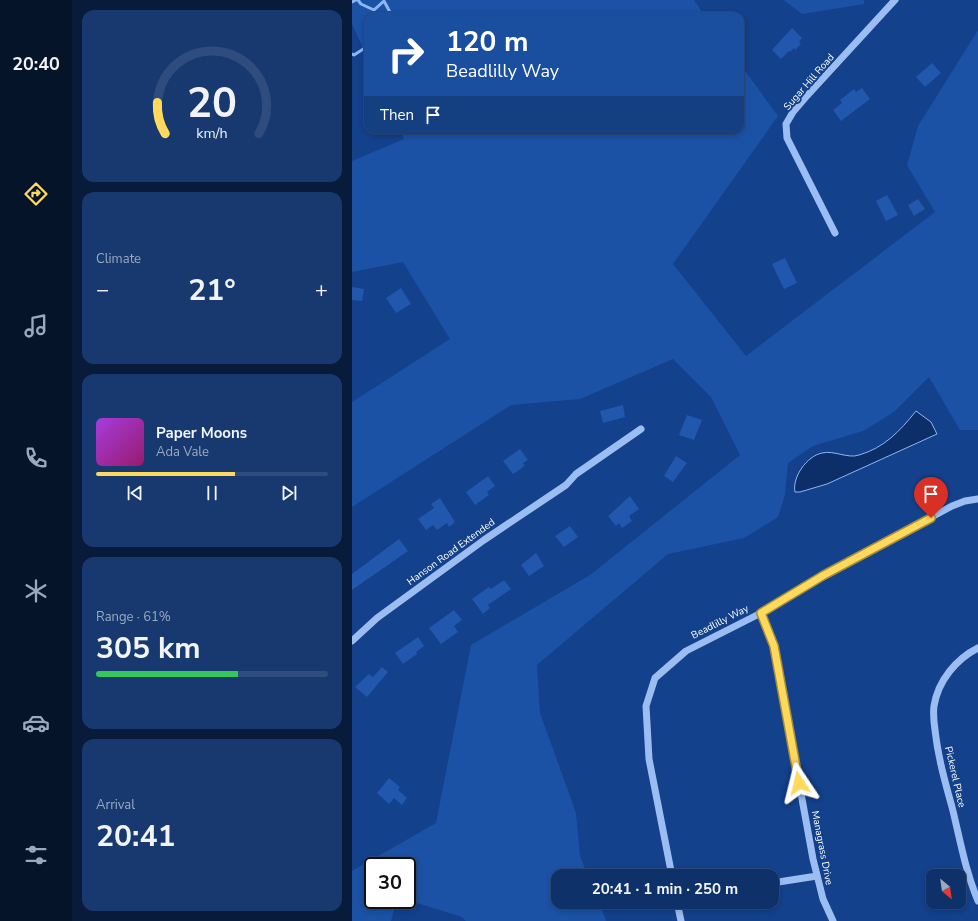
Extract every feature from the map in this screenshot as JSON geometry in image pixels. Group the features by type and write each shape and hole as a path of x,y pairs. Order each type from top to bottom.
{"street":[{"name":"Sugar Hill Road","path":"835,233 787,138 786,124 793,112 805,98 895,0"},
{"name":"Hanson Road Extended","path":"352,640 377,618 484,540 566,484 576,474 641,429"},
{"name":"Beadlilly Way","path":"671,869 649,759 646,706 655,678 686,651 761,613 831,572 952,506 965,501 978,499"},
{"name":"Managrass Drive","path":"761,613 774,646 817,876 823,899 833,921"},
{"name":"Pickerel Place","path":"978,648 967,653 951,669 941,686 934,707 938,756 955,819 962,856 978,901"},
{"path":"779,882 817,876"},
{"path":"678,909 681,921"}],"shaded area":[{"path":"352,0 694,0 702,12 364,12 364,50 352,24"},
{"path":"784,0 864,0 864,4 802,14"},
{"path":"978,30 978,430 960,430 929,377 894,412 863,431 813,446 788,463 785,495 778,517 744,538 668,554 537,665 540,713 576,813 580,856 585,869 551,869 551,909 602,909 606,921 466,921 462,917 416,903 416,857 376,857 436,823 471,645 590,575 740,455 711,397 673,359 580,399 511,405 352,507 352,402 450,339 403,262 352,272 352,161 404,139 402,134 744,134 744,69 778,116 673,264 746,356 935,212 907,165 918,126"},
{"path":"916,411 931,422 937,434 827,484 800,492 795,492 798,474 811,458 827,452 855,456 868,452 891,438"},
{"path":"364,864 364,909 394,909 391,921 352,921 352,871"}],"building":[{"path":"792,28 802,38 799,42 801,44 795,50 794,48 790,52 789,51 781,59 772,50"},
{"path":"932,63 941,73 925,87 916,77"},
{"path":"862,88 870,99 841,121 833,110 842,103 840,100 854,89 856,92"},
{"path":"887,195 898,215 886,221 876,201"},
{"path":"918,199 925,209 914,216 908,205"},
{"path":"785,258 797,283 784,289 772,264"},
{"path":"352,287 364,289 362,301 352,300"},
{"path":"401,288 411,304 396,313 386,298"},
{"path":"623,405 625,417 603,423 600,411"},
{"path":"687,415 702,420 694,440 679,435"},
{"path":"520,449 528,460 523,463 525,465 521,469 513,474 503,461"},
{"path":"676,456 687,463 673,482 664,476"},
{"path":"488,476 495,486 487,492 489,495 475,505 466,492"},
{"path":"630,496 639,509 629,516 632,521 622,528 619,523 616,526 608,516"},
{"path":"440,498 455,522 449,527 447,523 437,530 433,525 426,530 418,519 434,508 431,504"},
{"path":"570,526 578,537 564,547 555,536"},
{"path":"399,539 408,551 352,590 352,574"},
{"path":"536,553 544,566 529,576 521,565"},
{"path":"504,580 511,589 488,605 490,608 483,614 472,599 489,587 491,589"},
{"path":"454,610 462,620 454,626 458,632 441,644 429,628"},
{"path":"418,637 424,646 416,652 417,654 403,664 395,653"},
{"path":"382,667 388,672 367,697 355,687 369,674 373,677"},
{"path":"389,778 400,787 398,790 407,798 402,805 394,798 389,804 377,793"}],"waterway":[{"path":"352,2 356,0"},
{"path":"358,0 361,4 374,10 384,1 390,12"},
{"path":"352,54 354,55 364,49"}],"route":[{"path":"799,783 774,646 761,613 824,575 931,518"}]}
